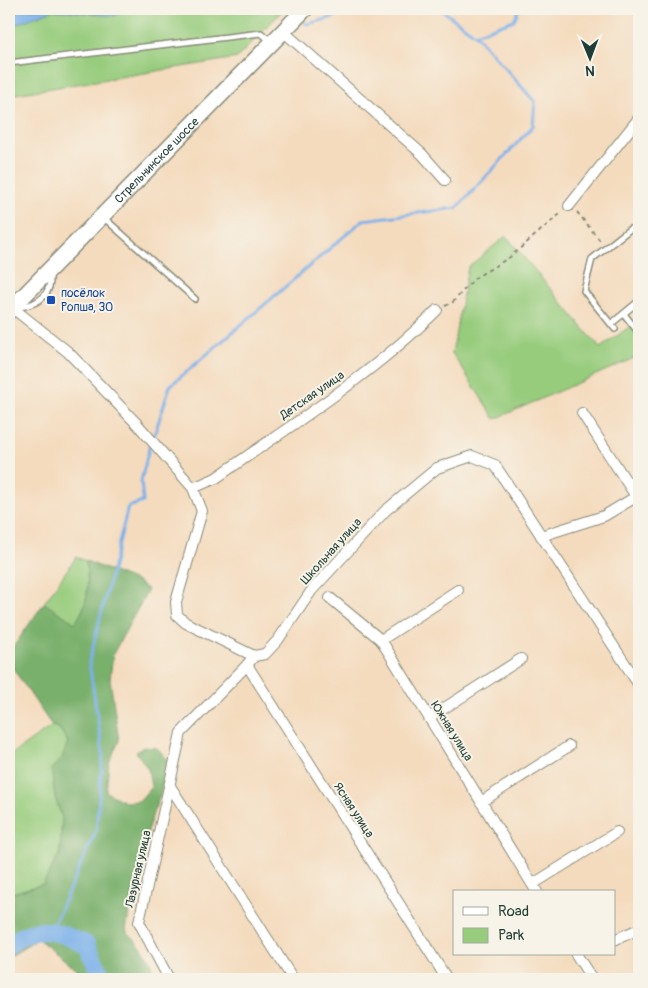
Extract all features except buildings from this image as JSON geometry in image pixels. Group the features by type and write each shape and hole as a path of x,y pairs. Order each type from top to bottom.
{"main road":[{"name":"Стрельнинское шоссе","path":"10,308 305,9"}],"street":[{"path":"283,31 422,154 445,180"},
{"path":"570,205 639,118"},
{"path":"10,308 68,352 138,425 193,488 202,512 176,602 177,615 186,623 254,656 247,665"},
{"name":"Детская улица","path":"193,488 216,478 366,372 408,339 437,310"},
{"path":"542,536 604,516 638,498 582,413"},
{"name":"Школьная улица","path":"254,656 265,654 278,640 312,590 385,511 411,487 437,468 472,456 495,465 639,685"},
{"path":"381,640 458,590"},
{"name":"Южная улица","path":"330,598 381,640 535,888"},
{"path":"429,718 521,659"},
{"name":"Лазурная улица","path":"169,979 139,922 181,733 247,665"},
{"name":"Ясная улица","path":"247,665 447,979"},
{"path":"482,802 569,746"},
{"path":"169,787 293,979"},
{"path":"535,888 617,832"},
{"path":"616,939 639,929"},
{"path":"579,956 592,979"}],"lane":[{"path":"9,63 260,33 272,42"},
{"path":"101,215 195,299"},
{"path":"615,329 584,291 592,259 630,229 639,228"},
{"path":"610,324 639,301"},
{"path":"624,314 639,332"}],"path":[{"path":"437,310 452,303 475,278 510,257 570,205 606,248"}],"green space":[{"path":"9,9 284,9 237,58 9,95"},
{"path":"506,236 600,348 639,320 639,356 495,419 452,353 468,267"},
{"path":"76,557 86,561 88,586 84,608 75,624 44,603"},
{"path":"86,561 138,582 148,590 113,654 110,679 119,741 109,763 106,792 125,802 139,801 151,787 148,769 136,752 143,747 157,748 168,759 160,796 153,813 141,857 126,930 146,954 153,971 147,979 68,979 80,972 38,939 9,957 9,894 43,884 60,853 62,818 55,797 51,769 62,758 68,742 59,728 52,726 12,667 9,653 44,603 75,623 86,601"},
{"path":"52,726 59,728 68,742 55,797 62,818 60,853 43,884 9,894 9,756"}],"water":[{"path":"9,9 126,9 115,16 53,10 9,27"}],"waterway":[{"path":"305,23 308,24 334,17 342,9"},
{"path":"413,9 420,9"},
{"path":"440,9 475,34"},
{"path":"154,436 170,386 363,220 457,208 533,126 535,102 475,34 514,20 519,9"},
{"path":"51,930 96,831 103,754 89,662 128,507 143,502 141,481 150,444"},
{"path":"9,945 29,933 38,931 47,931 66,936 87,945 103,979"}],"place":[{"name":"посёлок Ропша, 30","path":"51,300"}]}
